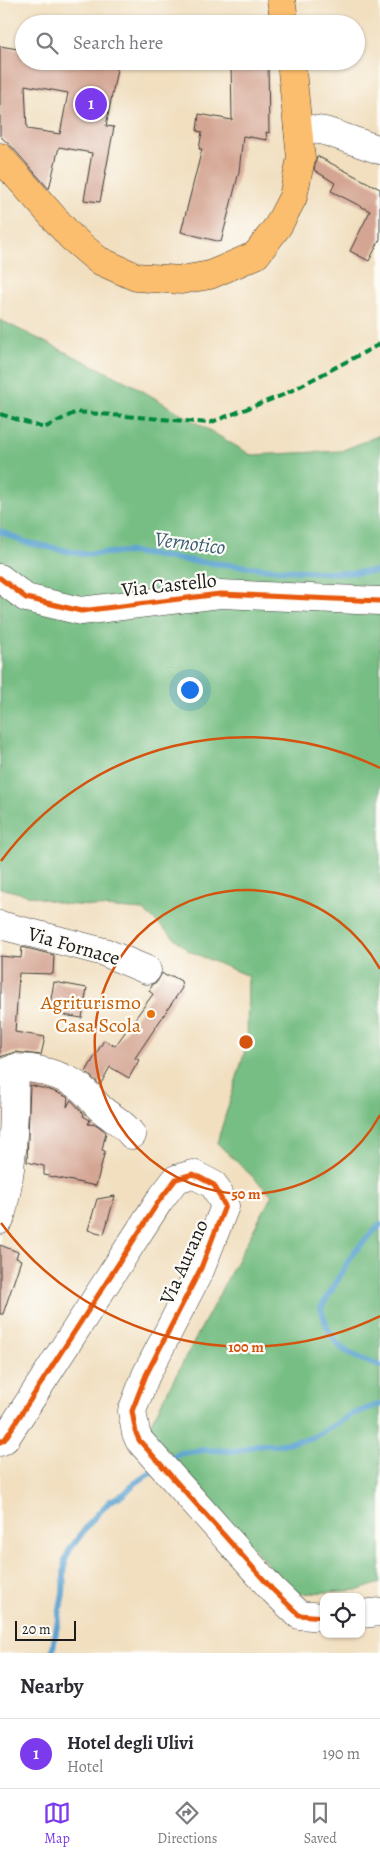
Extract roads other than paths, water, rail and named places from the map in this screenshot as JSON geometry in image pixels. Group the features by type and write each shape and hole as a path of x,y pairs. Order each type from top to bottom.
{"main road":[{"path":"281,0 284,15"},
{"path":"0,157 71,237 98,260 136,277 181,280 210,275 256,254 278,226 293,197 301,158 292,70"}],"street":[{"path":"298,127 325,130 380,150"},
{"name":"Via Castello","path":"0,578 26,598 81,611 220,594 380,601"},
{"name":"Via Fornace","path":"0,925 104,952 147,970"},
{"path":"0,1220 6,1199 13,1152 8,1071 25,1068 66,1077 80,1087 101,1109 120,1122 132,1135"},
{"name":"Via Aurano","path":"0,1442 5,1439 159,1201 176,1179 193,1174 214,1185 225,1206 201,1268 146,1375 132,1412 136,1432 139,1440 272,1589 299,1615 320,1617"},
{"path":"365,1614 380,1612"}],"waterway":[{"name":"Vernotico","path":"0,531 24,542 82,554 130,552 200,562 281,570 346,573 380,571"},
{"path":"380,1225 354,1252 321,1308 330,1332 340,1347 356,1357 380,1366"},
{"path":"167,1461 181,1453 205,1450 239,1451 257,1445 277,1445 312,1438 353,1414 380,1404"},
{"path":"52,1653 63,1593 65,1560 70,1549 92,1520 110,1501 124,1494 134,1484 157,1468"}],"place":[{"name":"Hotel degli Ulivi","path":"91,104"},
{"name":"Agriturismo Casa Scola","path":"151,1014"}]}
